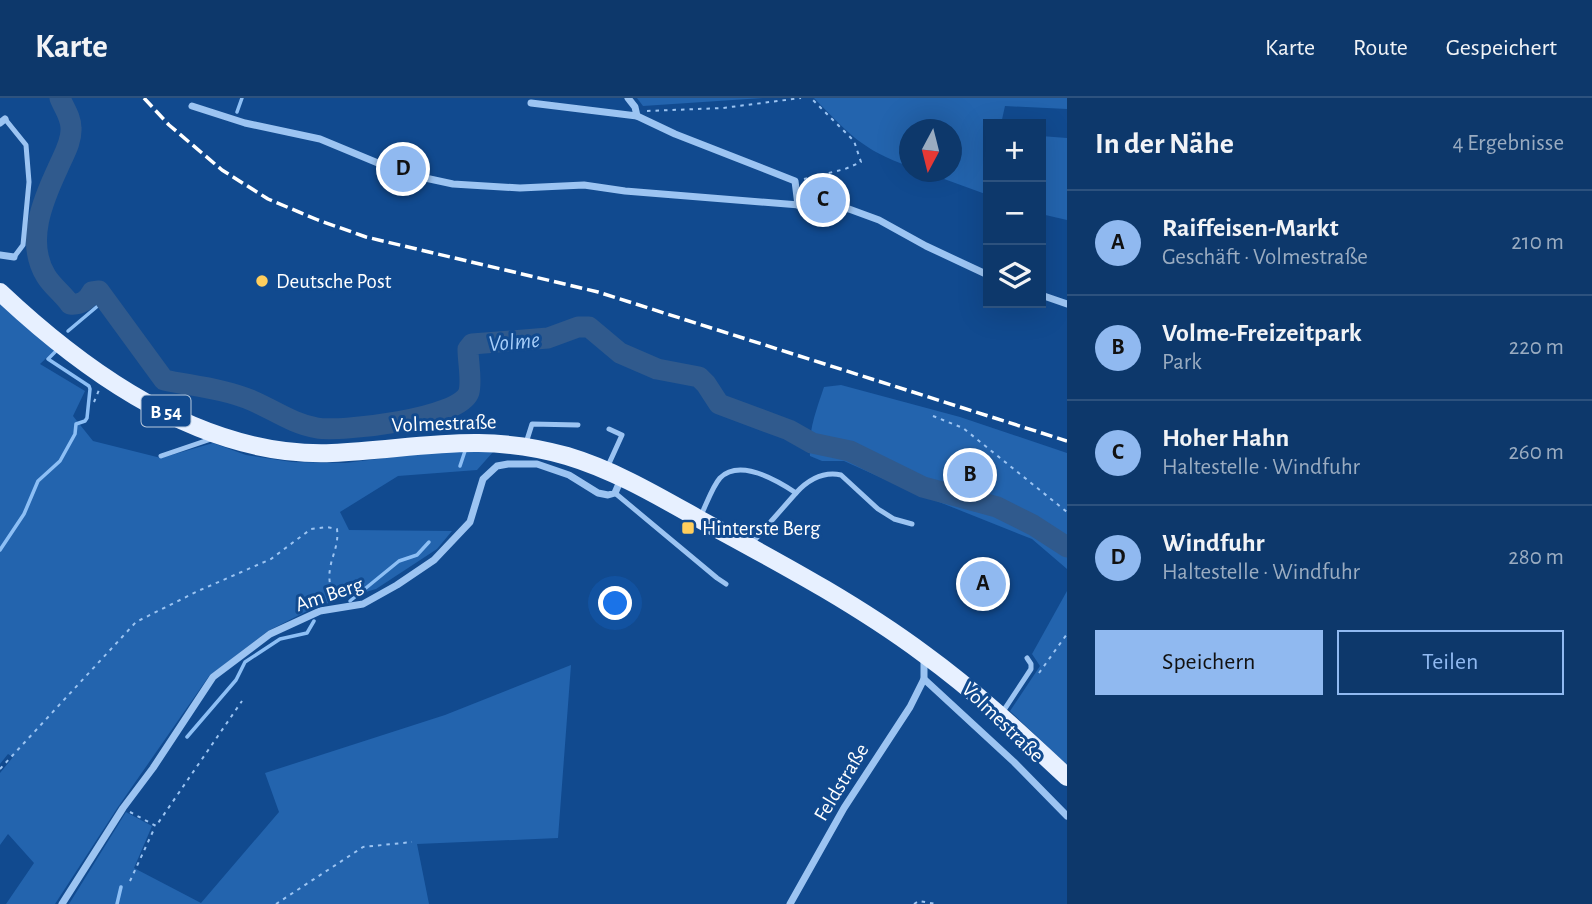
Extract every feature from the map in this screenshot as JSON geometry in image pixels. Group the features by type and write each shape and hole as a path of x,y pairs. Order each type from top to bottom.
{"main road":[{"name":"Volmestraße","path":"0,292 60,345 128,392 220,436 272,449 309,452 477,441 525,446 570,457 614,481 750,545 874,620 925,654 1000,716 1067,777"}],"street":[{"path":"628,98 635,107 637,116"},
{"path":"531,103 637,116 675,134 796,181 798,205"},
{"path":"192,106 245,123 320,139 402,173 453,184 520,188 584,184 625,191 840,208 861,212 983,273"},
{"path":"0,256 14,257"},
{"path":"1046,297 1067,304"},
{"name":"Am Berg","path":"62,904 123,808 213,677 270,634 320,611 363,604 397,585 434,559 470,522 483,479 497,466 537,464 569,475 598,493 608,495 614,481"},
{"path":"924,679 925,654"},
{"name":"Volmestraße","path":"924,679 1014,762 1067,816"},
{"name":"Feldstraße","path":"790,904 844,808 910,706 924,679"}],"lane":[{"path":"2,121 26,145 29,182 23,245 14,257"},
{"path":"525,446 532,424 578,425"},
{"path":"609,429 622,435 614,481 726,584"},
{"path":"161,456 220,436"},
{"path":"699,519 721,478 733,472 745,471 770,476 796,493"},
{"path":"750,545 806,483 819,476 841,475 878,509 894,519 912,524"},
{"path":"1000,716 1031,669 1027,659"}],"path":[{"path":"637,116 651,109 723,108 801,98"},
{"path":"796,181 845,169 861,162 854,141 811,98"},
{"path":"933,416 964,428 1067,512"},
{"path":"0,768 136,622 271,559 311,529 337,529 338,544 329,579 336,610"},
{"path":"1038,674 1067,634"},
{"path":"130,881 156,826 242,701"},
{"path":"123,808 156,826"},
{"path":"276,904 363,846 412,842"},
{"path":"914,904 919,901 936,904"}],"shaded area":[{"path":"637,98 763,98 643,106"},
{"path":"814,98 1067,98 1067,109 1005,106 1002,119 983,119 983,193 952,182 962,182 962,119 899,119 899,162 867,147"},
{"path":"1046,136 1067,138 1067,220 1046,215"},
{"path":"0,301 57,348 40,364 85,391 73,416 93,441 161,458 213,443 246,455 292,462 345,463 434,452 493,452 477,470 398,476 340,512 349,530 452,531 437,549 376,589 315,607 268,631 209,676 55,904 6,904 34,863 8,834 0,845 0,773 13,757 8,754 0,764"},
{"path":"841,385 960,417 1067,453 1067,569 1032,539 844,461 822,461 810,456 811,430 824,387"},
{"path":"1067,591 1067,765 1010,711 1040,666 1032,654"},
{"path":"571,665 558,838 417,844 429,904 69,904 126,812 152,826 134,868 201,903 279,812 265,773 445,715"}],"waterway":[{"name":"Volme","path":"60,98 70,120 71,133 38,221 37,249 40,263 48,280 70,304 80,303 92,292 99,291 164,380 232,394 317,428 350,428 399,422 445,410 461,401 469,392 468,349 472,344 548,338 578,327 589,327 620,353 657,369 699,377 719,404 789,430 812,443 850,451 923,487 997,507 1033,525 1067,547"},
{"path":"237,112 242,98"},
{"path":"68,331 106,299"},
{"path":"0,550 24,514 38,481 60,461 75,434 76,424 87,418 89,386 48,359 55,352"},
{"path":"460,466 465,451"},
{"path":"350,601 399,561 417,555 429,542"},
{"path":"187,737 236,680 245,662 280,639 307,633 314,621"},
{"path":"117,904 121,887"}],"railway":[{"path":"144,98 169,125 222,170 268,199 318,220 366,237 598,292 1067,441"}],"place":[{"name":"Windfuhr","path":"403,169"},
{"name":"Hoher Hahn","path":"823,200"},
{"name":"Deutsche Post","path":"262,281"},
{"name":"Volme-Freizeitpark","path":"970,475"},
{"name":"Hinterste Berg","path":"688,528"},
{"name":"Raiffeisen-Markt","path":"983,584"}]}
